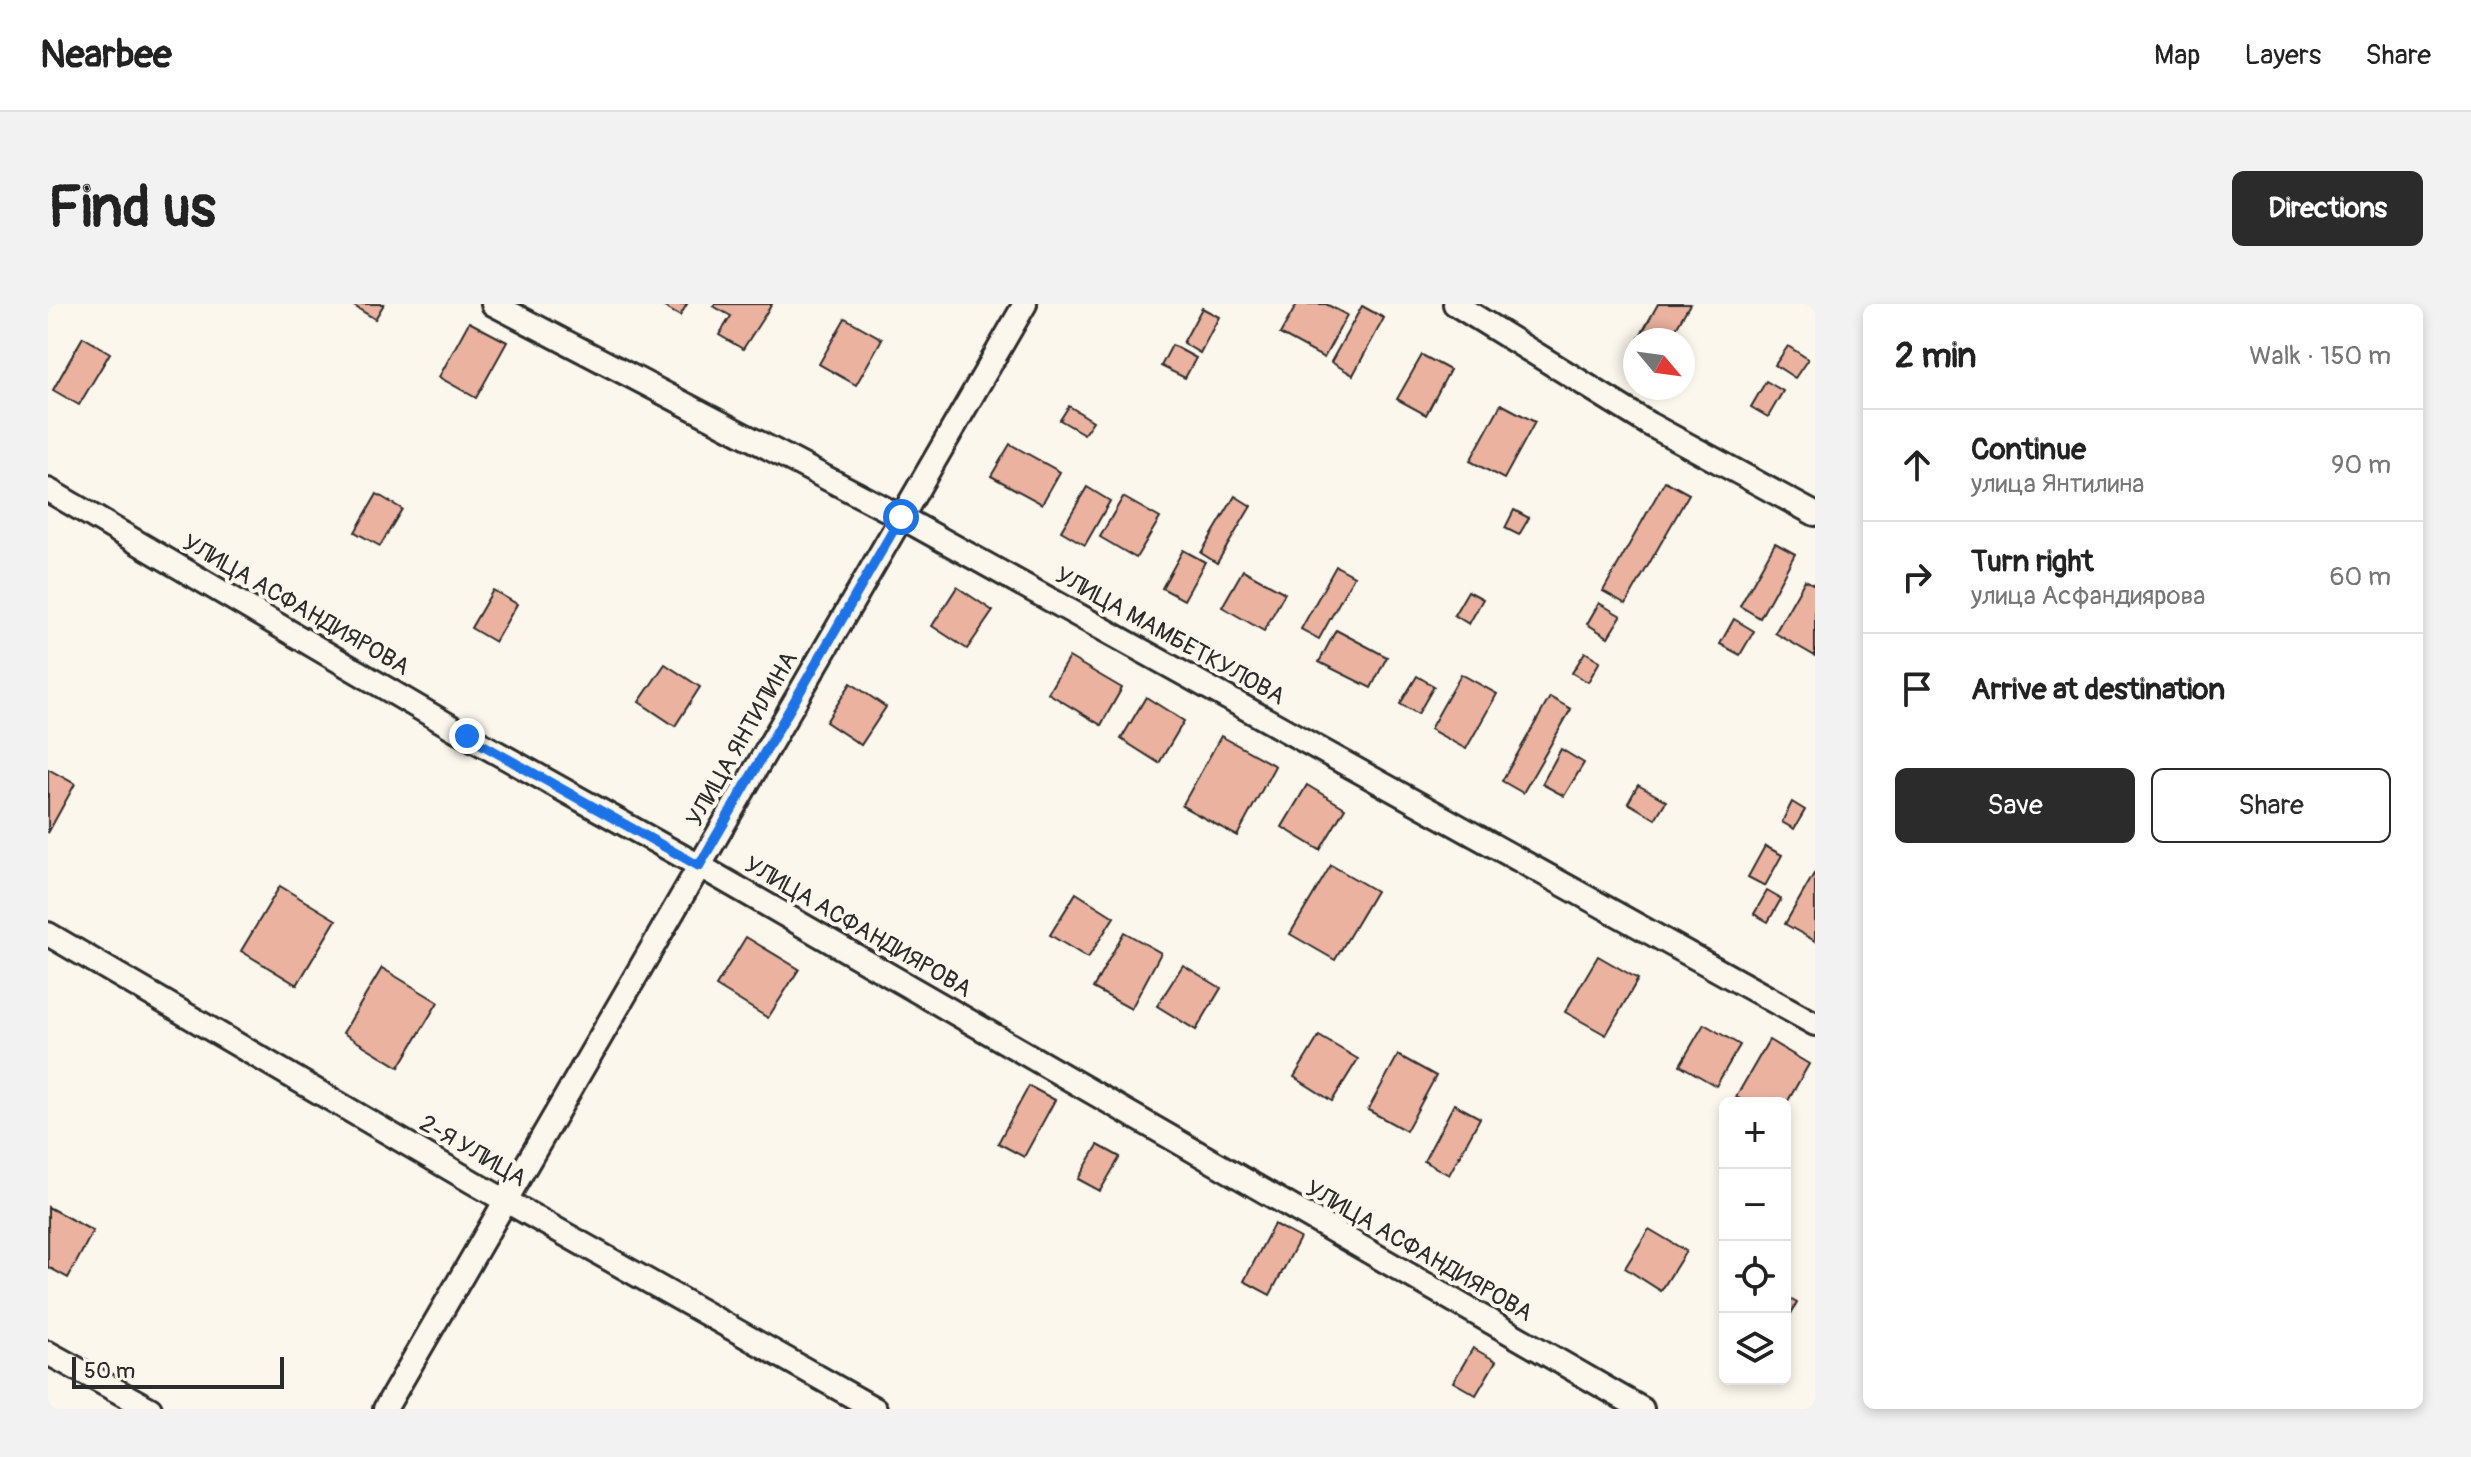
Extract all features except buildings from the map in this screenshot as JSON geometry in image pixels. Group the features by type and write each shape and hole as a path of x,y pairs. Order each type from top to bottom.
{"street":[{"name":"УЛИЦА МАМБЕТКУЛОВА","path":"493,304 901,517 1815,1024"},
{"name":"УЛИЦА ЯНТИЛИНА","path":"385,1409 1025,304"},
{"path":"1455,304 1649,424 1815,514"},
{"name":"УЛИЦА АСФАНДИЯРОВА","path":"48,490 467,736 699,866 1642,1409"},
{"name":"2-Я УЛИЦА","path":"48,934 506,1200 875,1409"},
{"path":"48,1353 150,1409"}],"route":[{"path":"467,736 699,866 901,517"}]}
